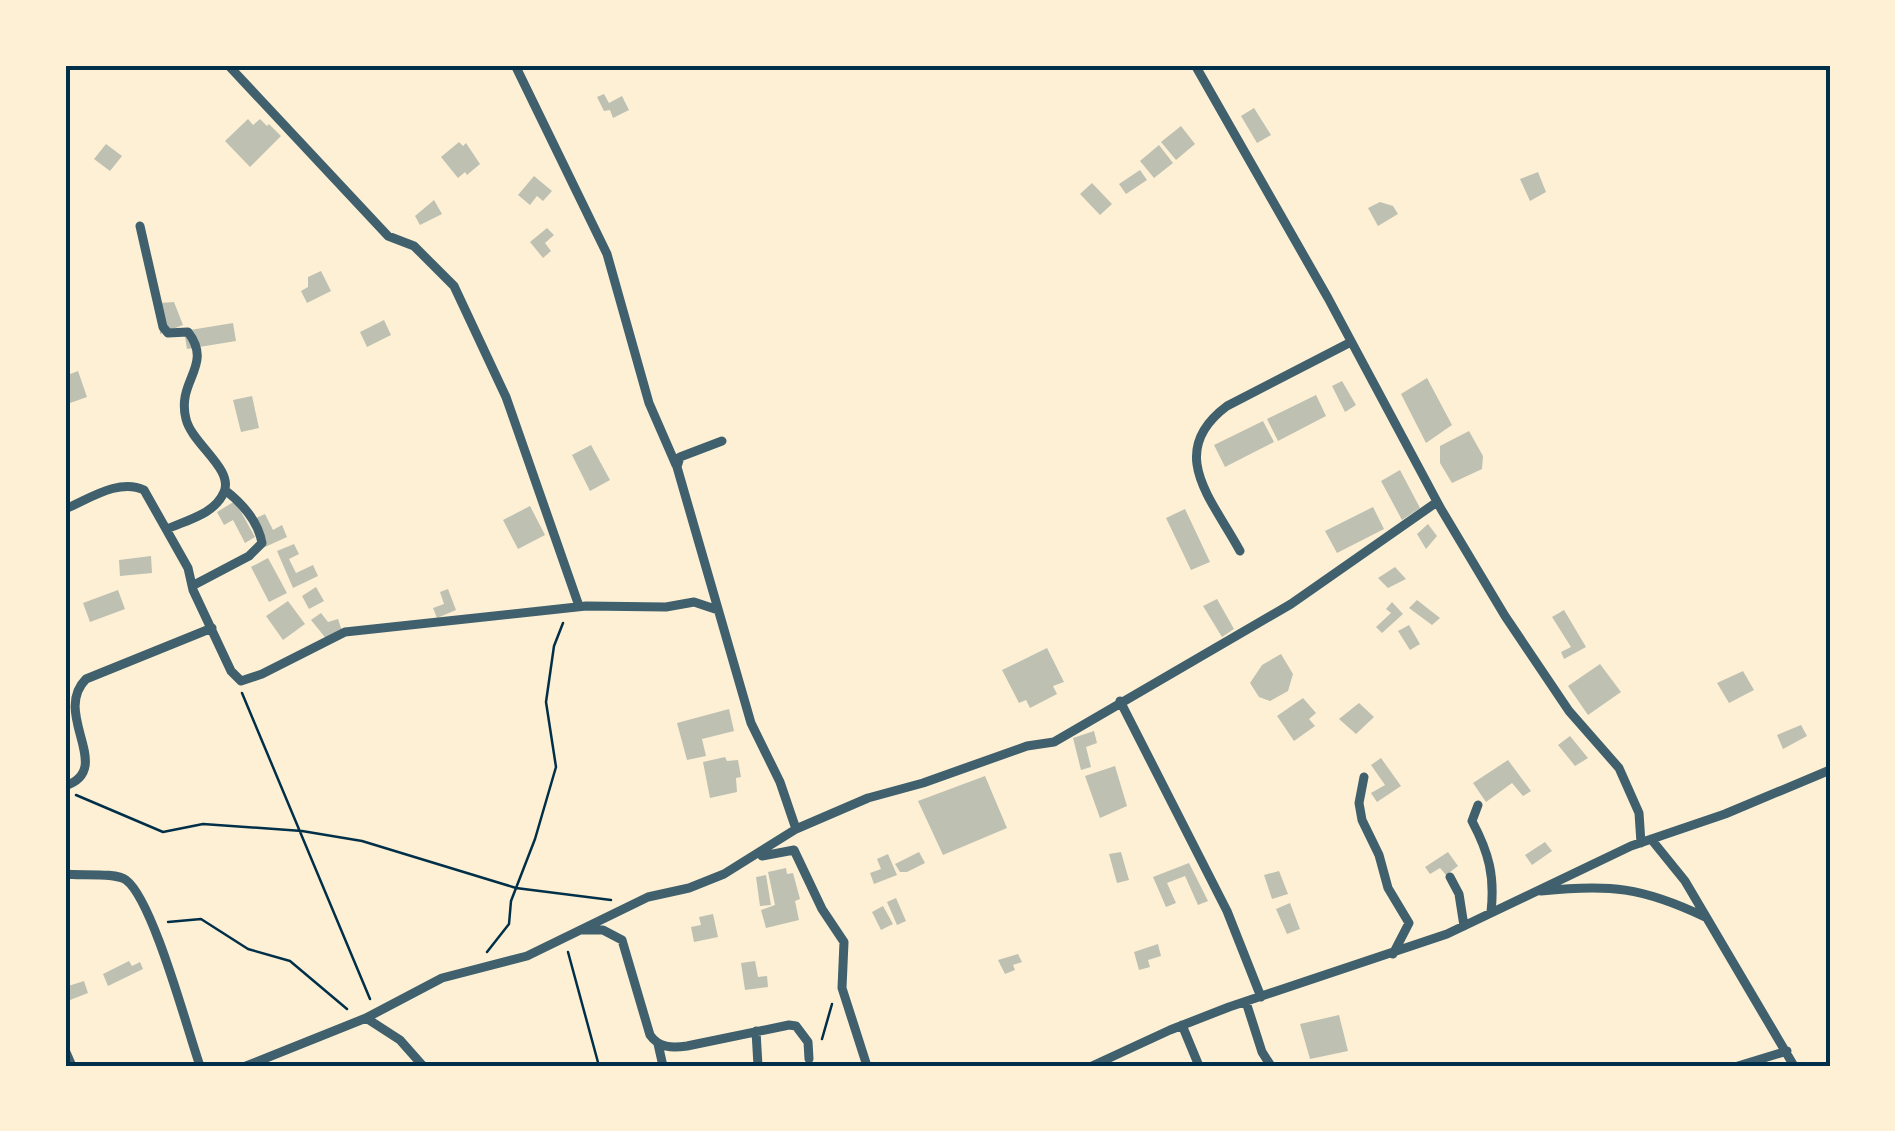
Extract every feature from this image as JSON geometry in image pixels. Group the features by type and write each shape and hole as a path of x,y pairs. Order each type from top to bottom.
{"street":[{"path":"228,65 388,236 414,246 454,286 506,397 574,607"},
{"path":"515,65 607,254 649,403 677,467 751,722 780,782 796,829"},
{"path":"1196,65 1504,616 1570,710 1618,768 1639,813 1646,841 1684,881 1794,1066"},
{"path":"140,226 163,327 168,333 188,332 199,353 200,360 186,387 186,421 200,447 224,472 225,490 209,510 167,529"},
{"path":"1240,552 1194,461 1198,436 1209,419 1227,406 1351,342"},
{"path":"677,467 680,457 690,451 722,442"},
{"path":"65,509 114,488 132,485 149,495 188,568 192,586 236,678 246,681 345,632 574,607 666,607 694,602 718,610"},
{"path":"192,586 249,556 262,543 244,506 225,490"},
{"path":"246,1066 362,1020 442,978 527,956 642,900 706,881 755,857 796,829 890,790 924,783 1027,746 1054,742 1291,604 1437,502"},
{"path":"65,789 82,777 86,768 73,702 77,688 86,680 212,628"},
{"path":"1120,702 1226,910 1261,997"},
{"path":"1094,1066 1182,1025 1392,955 1464,926 1646,841 1725,814 1830,770"},
{"path":"1364,777 1362,820 1388,888 1409,923 1392,955"},
{"path":"1478,805 1472,822 1488,851 1492,872 1490,912"},
{"path":"755,857 792,849 796,852 822,909 844,942 842,988 867,1066"},
{"path":"65,874 115,875 126,880 140,897 175,985 200,1066"},
{"path":"1450,877 1459,894 1464,926"},
{"path":"1531,892 1629,888 1708,919"},
{"path":"580,930 603,930 622,940 663,1066"},
{"path":"1246,1002 1262,1052 1271,1066"},
{"path":"362,1020 400,1040 423,1066"},
{"path":"1182,1025 1199,1066"},
{"path":"658,1044 672,1048 796,1026 808,1042 809,1059"},
{"path":"756,1031 758,1066"},
{"path":"65,1050 72,1066"},
{"path":"1738,1066 1787,1052"}],"path":[{"path":"474,969 509,924 516,888 556,766 546,702 554,646 574,607"},
{"path":"236,678 376,1013"},
{"path":"65,789 163,832 203,824 302,832 362,841 516,888 565,896 642,900"},
{"path":"148,916 164,923 201,919 248,948 290,961 362,1020"},
{"path":"564,939 599,1066"},
{"path":"809,1059 824,1034 834,998"}],"building":[{"path":"604,94 609,103 622,96 629,110 613,118 597,97"},
{"path":"1254,108 1271,135 1257,143 1241,116"},
{"path":"248,119 253,125 260,119 281,136 250,167 225,141"},
{"path":"1181,126 1195,144 1176,160 1161,142"},
{"path":"459,142 463,146 466,143 480,164 458,178 441,157"},
{"path":"106,144 122,156 110,171 94,159"},
{"path":"1159,145 1173,163 1154,178 1140,161"},
{"path":"1140,170 1147,180 1126,194 1119,184"},
{"path":"1538,172 1546,192 1530,201 1520,179"},
{"path":"534,176 552,191 543,201 537,196 530,205 518,195"},
{"path":"1092,183 1112,204 1100,215 1080,194"},
{"path":"434,200 442,214 420,225 415,216"},
{"path":"1380,202 1393,206 1398,214 1378,226 1368,208"},
{"path":"547,228 554,235 545,243 551,251 543,258 530,242"},
{"path":"321,271 331,291 307,303 301,291 308,287 308,277"},
{"path":"174,302 183,325 160,334 159,303"},
{"path":"384,320 391,335 367,347 360,332"},
{"path":"233,323 236,341 187,349 184,331"},
{"path":"78,371 87,397 70,403 65,398 65,376"},
{"path":"1427,378 1452,425 1426,443 1401,394"},
{"path":"1342,381 1356,405 1345,412 1332,386"},
{"path":"1316,395 1326,416 1278,441 1267,419"},
{"path":"252,396 259,428 241,432 233,400"},
{"path":"1263,421 1274,442 1225,467 1214,445"},
{"path":"1469,431 1483,456 1482,469 1452,483 1440,463 1440,446"},
{"path":"591,445 610,480 590,491 572,455"},
{"path":"1400,470 1420,508 1402,520 1381,481"},
{"path":"235,501 255,537 245,543 233,520 224,525 217,512"},
{"path":"530,506 545,535 518,549 503,520"},
{"path":"1373,507 1384,529 1337,553 1325,531"},
{"path":"1185,509 1210,562 1191,570 1166,518"},
{"path":"265,514 273,530 282,525 287,537 265,547 252,520"},
{"path":"1428,524 1437,536 1426,549 1417,534"},
{"path":"294,544 299,554 289,559 296,573 313,565 318,576 293,588 277,551"},
{"path":"151,556 152,573 120,576 119,560"},
{"path":"268,558 287,593 269,602 251,567"},
{"path":"1395,567 1406,579 1388,588 1378,578"},
{"path":"316,587 324,601 309,609 302,596"},
{"path":"448,589 456,610 437,618 433,608 444,604 440,592"},
{"path":"118,590 125,609 90,622 83,603"},
{"path":"1217,599 1234,629 1222,637 1203,606"},
{"path":"1417,600 1440,618 1432,625 1409,608"},
{"path":"288,601 305,624 283,640 266,616"},
{"path":"1392,602 1403,614 1382,633 1376,627 1391,613 1386,609"},
{"path":"1564,610 1586,647 1564,659 1561,652 1571,647 1552,617"},
{"path":"321,613 328,622 338,619 342,631 328,641 311,620"},
{"path":"1409,625 1420,644 1410,650 1398,631"},
{"path":"1047,648 1064,682 1053,686 1057,694 1030,708 1026,700 1019,703 1002,670"},
{"path":"1281,654 1293,674 1288,691 1270,701 1259,697 1250,683 1262,665"},
{"path":"1600,664 1621,692 1588,715 1568,686"},
{"path":"1743,671 1754,690 1729,703 1717,683"},
{"path":"1303,698 1316,713 1309,719 1315,726 1294,741 1277,716"},
{"path":"1359,703 1374,717 1356,734 1339,719"},
{"path":"729,709 734,731 702,739 706,756 687,760 677,723"},
{"path":"1801,725 1807,736 1783,749 1777,735"},
{"path":"1094,731 1097,743 1086,747 1091,767 1081,770 1073,738"},
{"path":"1570,736 1588,758 1575,766 1558,745"},
{"path":"725,757 727,761 738,760 741,777 736,778 737,792 710,798 703,762"},
{"path":"1381,758 1401,786 1377,802 1371,793 1385,785 1371,765"},
{"path":"1508,760 1531,791 1523,796 1512,783 1486,802 1473,783"},
{"path":"1115,766 1127,806 1100,818 1085,776"},
{"path":"985,776 1007,828 943,855 918,801"},
{"path":"1545,842 1552,851 1532,865 1525,855"},
{"path":"919,852 925,863 900,872 895,864"},
{"path":"1121,852 1129,880 1117,883 1109,854"},
{"path":"1448,852 1458,866 1446,875 1440,868 1430,874 1425,867"},
{"path":"888,854 897,875 874,884 870,873 881,869 877,859"},
{"path":"1189,863 1208,901 1198,905 1185,876 1167,883 1176,903 1166,907 1153,877"},
{"path":"786,868 787,874 793,873 800,899 795,901 799,920 766,928 761,910 775,905 768,872"},
{"path":"1279,871 1288,894 1272,899 1264,875"},
{"path":"766,875 771,905 760,906 756,877"},
{"path":"896,898 906,921 897,925 887,902"},
{"path":"1290,903 1300,929 1287,934 1276,909"},
{"path":"883,906 893,924 881,930 872,912"},
{"path":"713,914 718,937 694,942 691,927 701,925 699,917"},
{"path":"1158,944 1161,956 1148,960 1150,967 1139,970 1134,952"},
{"path":"1018,954 1022,962 1005,974 998,960"},
{"path":"129,961 132,966 140,962 143,969 108,986 103,974"},
{"path":"755,961 758,977 767,976 768,987 745,990 741,963"},
{"path":"84,981 88,993 65,1002 65,987"},
{"path":"1339,1015 1348,1051 1310,1059 1300,1024"}]}
